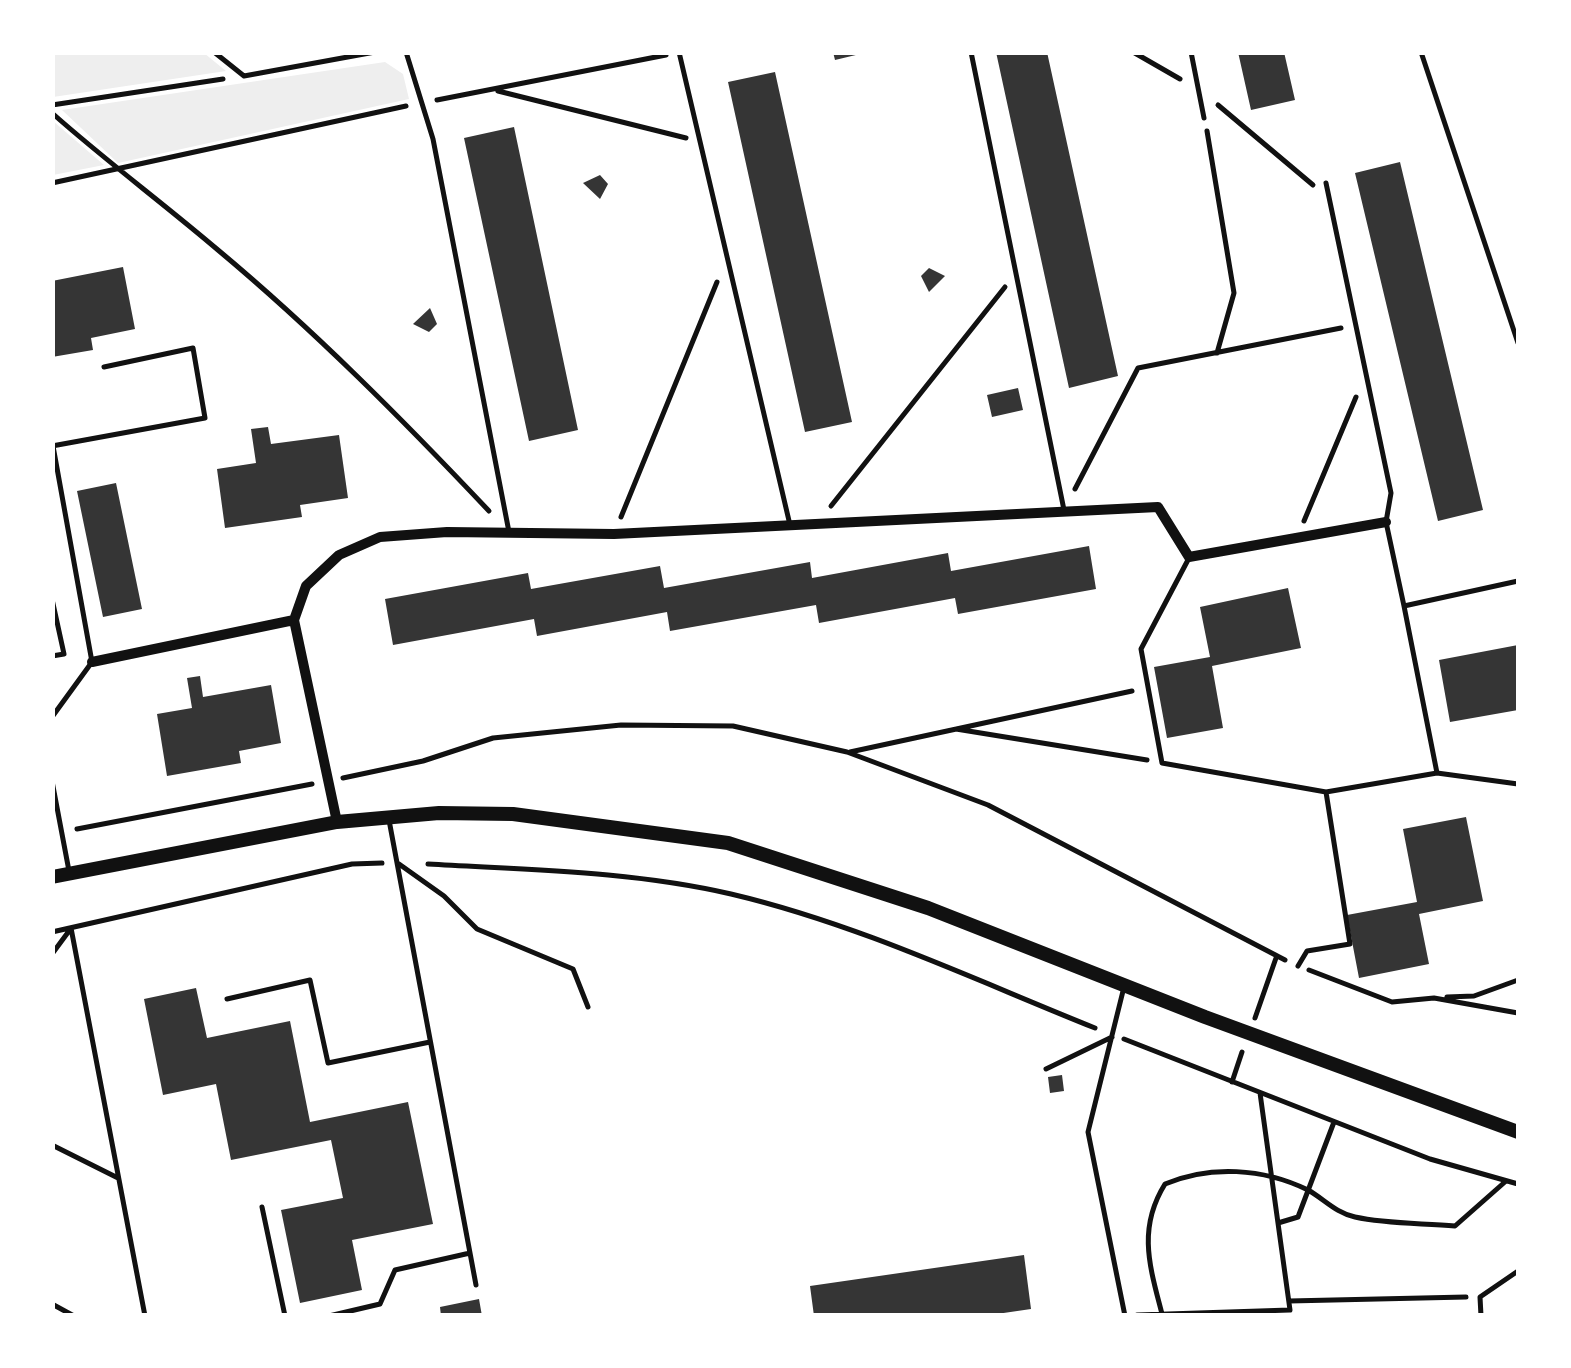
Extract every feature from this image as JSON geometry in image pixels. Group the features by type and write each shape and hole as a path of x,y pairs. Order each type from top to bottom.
{"street":[{"path":"337,822 294,620 306,586 339,555 380,537 508,532 614,534 1158,507 1190,557 1386,522"},
{"path":"92,662 294,620"},
{"path":"52,877 337,822 388,817 513,814 728,843 928,908 1124,986 1518,1132"}],"lane":[{"path":"214,52 244,76 374,52"},
{"path":"406,52 433,139 508,532"},
{"path":"678,52 790,525"},
{"path":"971,52 1064,510"},
{"path":"1191,52 1204,118"},
{"path":"1326,182 1391,493 1386,522 1436,773"},
{"path":"52,717 92,662 53,446 205,418 192,348 104,367"},
{"path":"1190,557 1141,648 1162,762 1326,792 1436,773 1518,784"},
{"path":"1404,606 1518,581"},
{"path":"52,780 69,874"},
{"path":"1298,966 1307,950 1350,944 1326,792"},
{"path":"388,817 476,1285"},
{"path":"397,862 444,896 477,929 573,969 588,1007"},
{"path":"227,999 310,980 328,1063 430,1042"},
{"path":"1124,986 1088,1132 1124,1315"},
{"path":"1046,1069 1114,1035"},
{"path":"262,1207 285,1316"},
{"path":"329,1316 380,1304 395,1270 470,1252"},
{"path":"1481,1316 1480,1297 1518,1270"}],"path":[{"path":"52,184 419,103 678,52"},
{"path":"1133,52 1199,90 1330,200"},
{"path":"1422,52 1518,343"},
{"path":"52,105 244,76"},
{"path":"492,89 699,141"},
{"path":"52,113 115,170 218,249 381,396 508,532"},
{"path":"1204,118 1234,294 1217,353"},
{"path":"614,534 725,262"},
{"path":"816,524 1016,273"},
{"path":"1064,510 1138,368 1356,325"},
{"path":"1297,538 1366,374"},
{"path":"52,600 64,654 52,656"},
{"path":"847,752 1147,688"},
{"path":"62,832 423,761 493,738 621,725 734,726 847,752 988,804 1298,966 1392,1002 1474,996 1518,980"},
{"path":"953,728 1162,762"},
{"path":"52,932 352,864 542,868 728,894 892,944 1430,1159 1518,1184"},
{"path":"52,954 71,928"},
{"path":"71,928 145,1316"},
{"path":"1434,998 1518,1013"},
{"path":"1124,1315 1290,1310 1260,1093"},
{"path":"1278,1223 1298,1217 1334,1122"},
{"path":"52,1145 118,1178"},
{"path":"1162,1314 1146,1248 1148,1220 1165,1184 1218,1170 1308,1190 1352,1217 1455,1226 1506,1180"},
{"path":"1289,1300 1480,1297"},
{"path":"52,1304 74,1316"}],"shaded area":[{"path":"52,53 204,53 226,71 53,97"},
{"path":"385,62 403,74 409,99 118,163 62,110"},
{"path":"53,121 104,165 53,175"}],"building":[{"path":"833,52 860,52 860,54 835,60"},
{"path":"996,52 1047,52 1118,376 1069,388"},
{"path":"1238,52 1284,52 1295,100 1251,110"},
{"path":"775,72 852,422 805,432 728,82"},
{"path":"514,127 578,430 529,441 464,138"},
{"path":"1400,162 1483,510 1438,521 1355,173"},
{"path":"600,175 608,184 600,199 583,183"},
{"path":"123,267 135,329 91,338 93,350 52,357 52,281"},
{"path":"929,268 945,276 929,292 921,276"},
{"path":"430,308 437,324 429,332 413,324"},
{"path":"1018,388 1023,410 992,417 987,395"},
{"path":"268,427 271,444 339,435 348,498 300,505 302,517 225,528 217,469 256,463 251,429"},
{"path":"116,483 142,609 103,617 77,491"},
{"path":"1089,546 1096,589 958,614 955,598 819,623 816,605 670,631 667,612 537,636 534,619 393,645 385,599 528,573 531,589 660,566 664,588 810,562 812,578 948,553 951,571"},
{"path":"1288,588 1301,648 1212,666 1223,728 1167,738 1154,667 1210,657 1200,607"},
{"path":"1518,645 1518,710 1450,722 1439,660"},
{"path":"200,676 203,697 271,685 281,743 239,751 241,763 167,776 157,714 192,708 187,678"},
{"path":"1466,817 1483,901 1419,914 1429,964 1359,978 1347,915 1417,902 1403,829"},
{"path":"196,988 207,1038 290,1021 310,1122 408,1102 433,1224 352,1240 362,1290 300,1303 281,1210 343,1198 331,1140 231,1160 216,1084 163,1095 144,999"},
{"path":"1062,1075 1064,1091 1050,1093 1048,1077"},
{"path":"1024,1255 1031,1309 983,1316 814,1316 810,1286"},
{"path":"479,1299 482,1316 441,1316 440,1307"}]}
